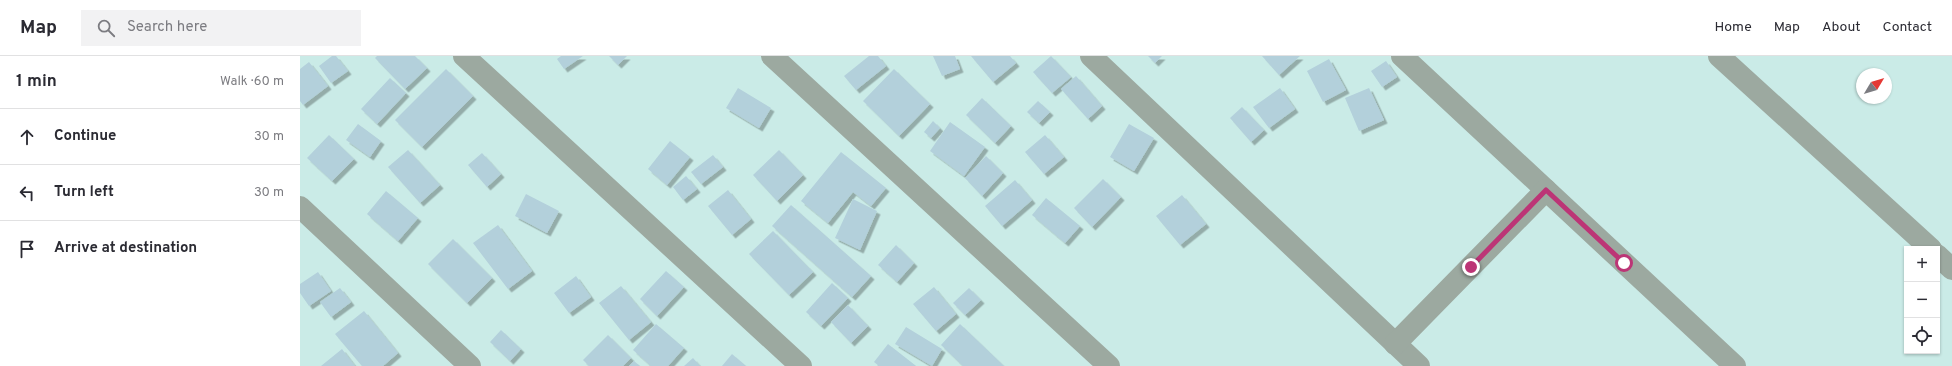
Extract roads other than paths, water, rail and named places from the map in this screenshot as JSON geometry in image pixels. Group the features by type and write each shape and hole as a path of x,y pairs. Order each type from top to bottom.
{"street":[{"path":"464,56 801,366"},
{"path":"772,56 1109,366"},
{"path":"1091,56 1419,366"},
{"path":"1402,56 1735,366"},
{"path":"1719,56 1928,246"},
{"path":"1395,344 1546,190"},
{"path":"300,207 470,366"},
{"path":"1940,258 1952,268"}]}
